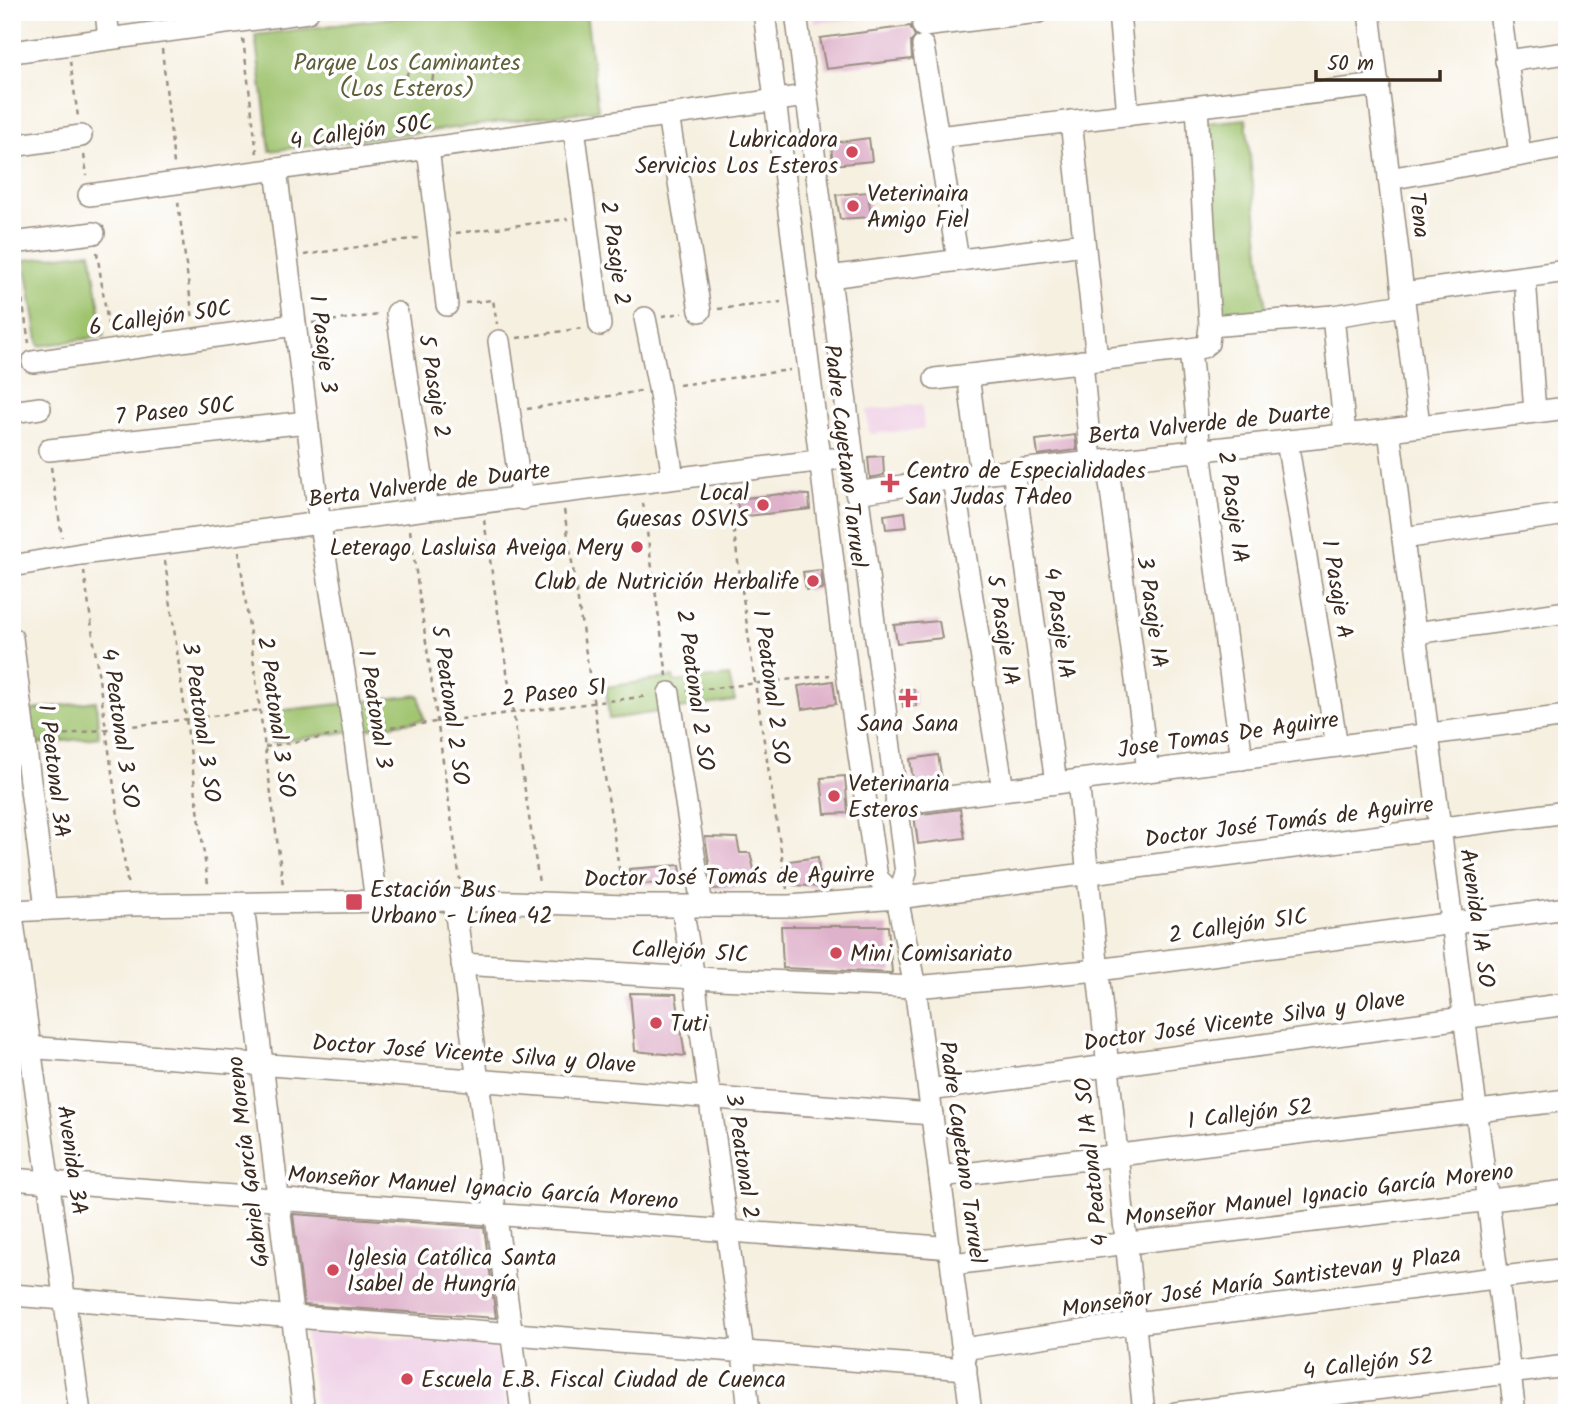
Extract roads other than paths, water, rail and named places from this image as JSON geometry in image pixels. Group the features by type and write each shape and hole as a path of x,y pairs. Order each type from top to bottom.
{"street":[{"path":"106,12 109,38"},
{"path":"12,52 254,17 308,12"},
{"name":"Padre Cayetano Tarruel","path":"764,12 847,673 877,878 897,898"},
{"name":"Padre Cayetano Tarruel","path":"796,12 906,873 897,898 915,988 971,1413"},
{"path":"958,260 923,36 1038,12"},
{"path":"1119,12 1128,115"},
{"name":"Tena","path":"1369,12 1419,425"},
{"path":"1500,12 1520,154"},
{"path":"1506,61 1567,53"},
{"path":"938,137 1379,85"},
{"name":"4 Callejón 50C","path":"89,195 806,96"},
{"path":"935,379 1190,349 1203,347 1208,343 1210,327 1197,107"},
{"path":"668,115 701,311"},
{"path":"1071,121 1084,244 1089,360"},
{"name":"2 Pasaje 2","path":"574,128 600,325"},
{"path":"12,146 81,136"},
{"path":"1389,179 1567,147"},
{"path":"428,148 447,305"},
{"name":"1 Pasaje 3","path":"268,171 295,325 320,525"},
{"path":"12,243 94,233"},
{"path":"829,277 1084,244"},
{"path":"1210,327 1333,316 1404,299 1567,271"},
{"path":"1525,278 1535,412"},
{"name":"5 Pasaje 2","path":"397,313 417,511"},
{"path":"1333,316 1345,435"},
{"name":"2 Pasaje 2","path":"645,318 673,478"},
{"name":"6 Callejón 50C","path":"33,362 295,325"},
{"path":"499,341 522,499"},
{"name":"2 Pasaje 1A","path":"1190,349 1200,451 1242,759"},
{"name":"3 Pasaje 1A","path":"1089,360 1099,461 1148,771"},
{"path":"968,375 981,474"},
{"path":"12,412 40,408"},
{"name":"Berta Valverde de Duarte","path":"856,494 1013,470 1345,435 1567,408"},
{"name":"7 Paseo 50C","path":"48,450 307,422"},
{"name":"Avenida 1A SO","path":"1389,430 1515,1413"},
{"name":"1 Pasaje A","path":"1287,441 1337,746"},
{"name":"Berta Valverde de Duarte","path":"12,566 82,554 640,482 852,458"},
{"name":"4 Pasaje 1A","path":"1013,470 1056,783"},
{"name":"5 Pasaje 1A","path":"953,478 1003,790"},
{"path":"1403,538 1567,514"},
{"name":"1 Peatonal 3","path":"320,525 354,733 376,902"},
{"path":"1415,634 1567,612"},
{"name":"1 Peatonal 3A","path":"12,638 46,909"},
{"name":"2 Peatonal 2 SO","path":"669,693 692,906"},
{"name":"Jose Tomas De Aguirre","path":"896,804 1567,716"},
{"name":"4 Peatonal 1A SO","path":"1078,780 1144,1413"},
{"name":"Doctor José Tomás de Aguirre","path":"12,913 130,905 458,901 625,906 789,906 897,898 1567,812"},
{"path":"458,901 462,964 522,1413"},
{"name":"Gabriel García Moreno","path":"243,905 304,1413"},
{"name":"3 Peatonal 2","path":"692,906 694,978 743,1352 748,1413"},
{"name":"2 Callejón 51C","path":"915,988 1098,970 1567,908"},
{"name":"Avenida 3A","path":"12,913 22,1046 50,1182 80,1413"},
{"name":"Callejón 51C","path":"462,964 915,988"},
{"name":"Doctor José Vicente Silva y Olave","path":"929,1090 1567,1004"},
{"name":"Doctor José Vicente Silva y Olave","path":"22,1046 932,1114"},
{"name":"1 Callejón 52","path":"940,1177 1567,1100"},
{"name":"Monseñor Manuel Ignacio García Moreno","path":"12,1179 727,1230 951,1256 1126,1243 1567,1191"},
{"name":"Monseñor José María Santistevan y Plaza","path":"12,1295 743,1352 964,1359 1135,1324 1567,1269"},
{"name":"4 Callejón 52","path":"1176,1413 1567,1366"}],"place":[{"name":"Lubricadora Servicios Los Esteros","path":"852,152"},
{"name":"Veterinaira Amigo Fiel","path":"853,206"},
{"name":"Centro de Especialidades San Judas TAdeo","path":"890,483"},
{"name":"Local Guesas OSVIS","path":"763,505"},
{"name":"Leterago Lasluisa Aveiga Mery","path":"637,547"},
{"name":"Club de Nutrición Herbalife","path":"813,581"},
{"name":"Sana Sana","path":"908,698"},
{"name":"Veterinaria Esteros","path":"834,796"},
{"name":"Estación Bus Urbano - Línea 42","path":"354,902"},
{"name":"Mini Comisariato","path":"836,953"},
{"name":"Tuti","path":"656,1023"},
{"name":"Iglesia Católica Santa Isabel de Hungría","path":"333,1270"},
{"name":"Escuela E.B. Fiscal Ciudad de Cuenca","path":"407,1379"}],"park label":[{"name":"Parque Los Caminantes (Los Esteros)","path":"407,75"}]}
